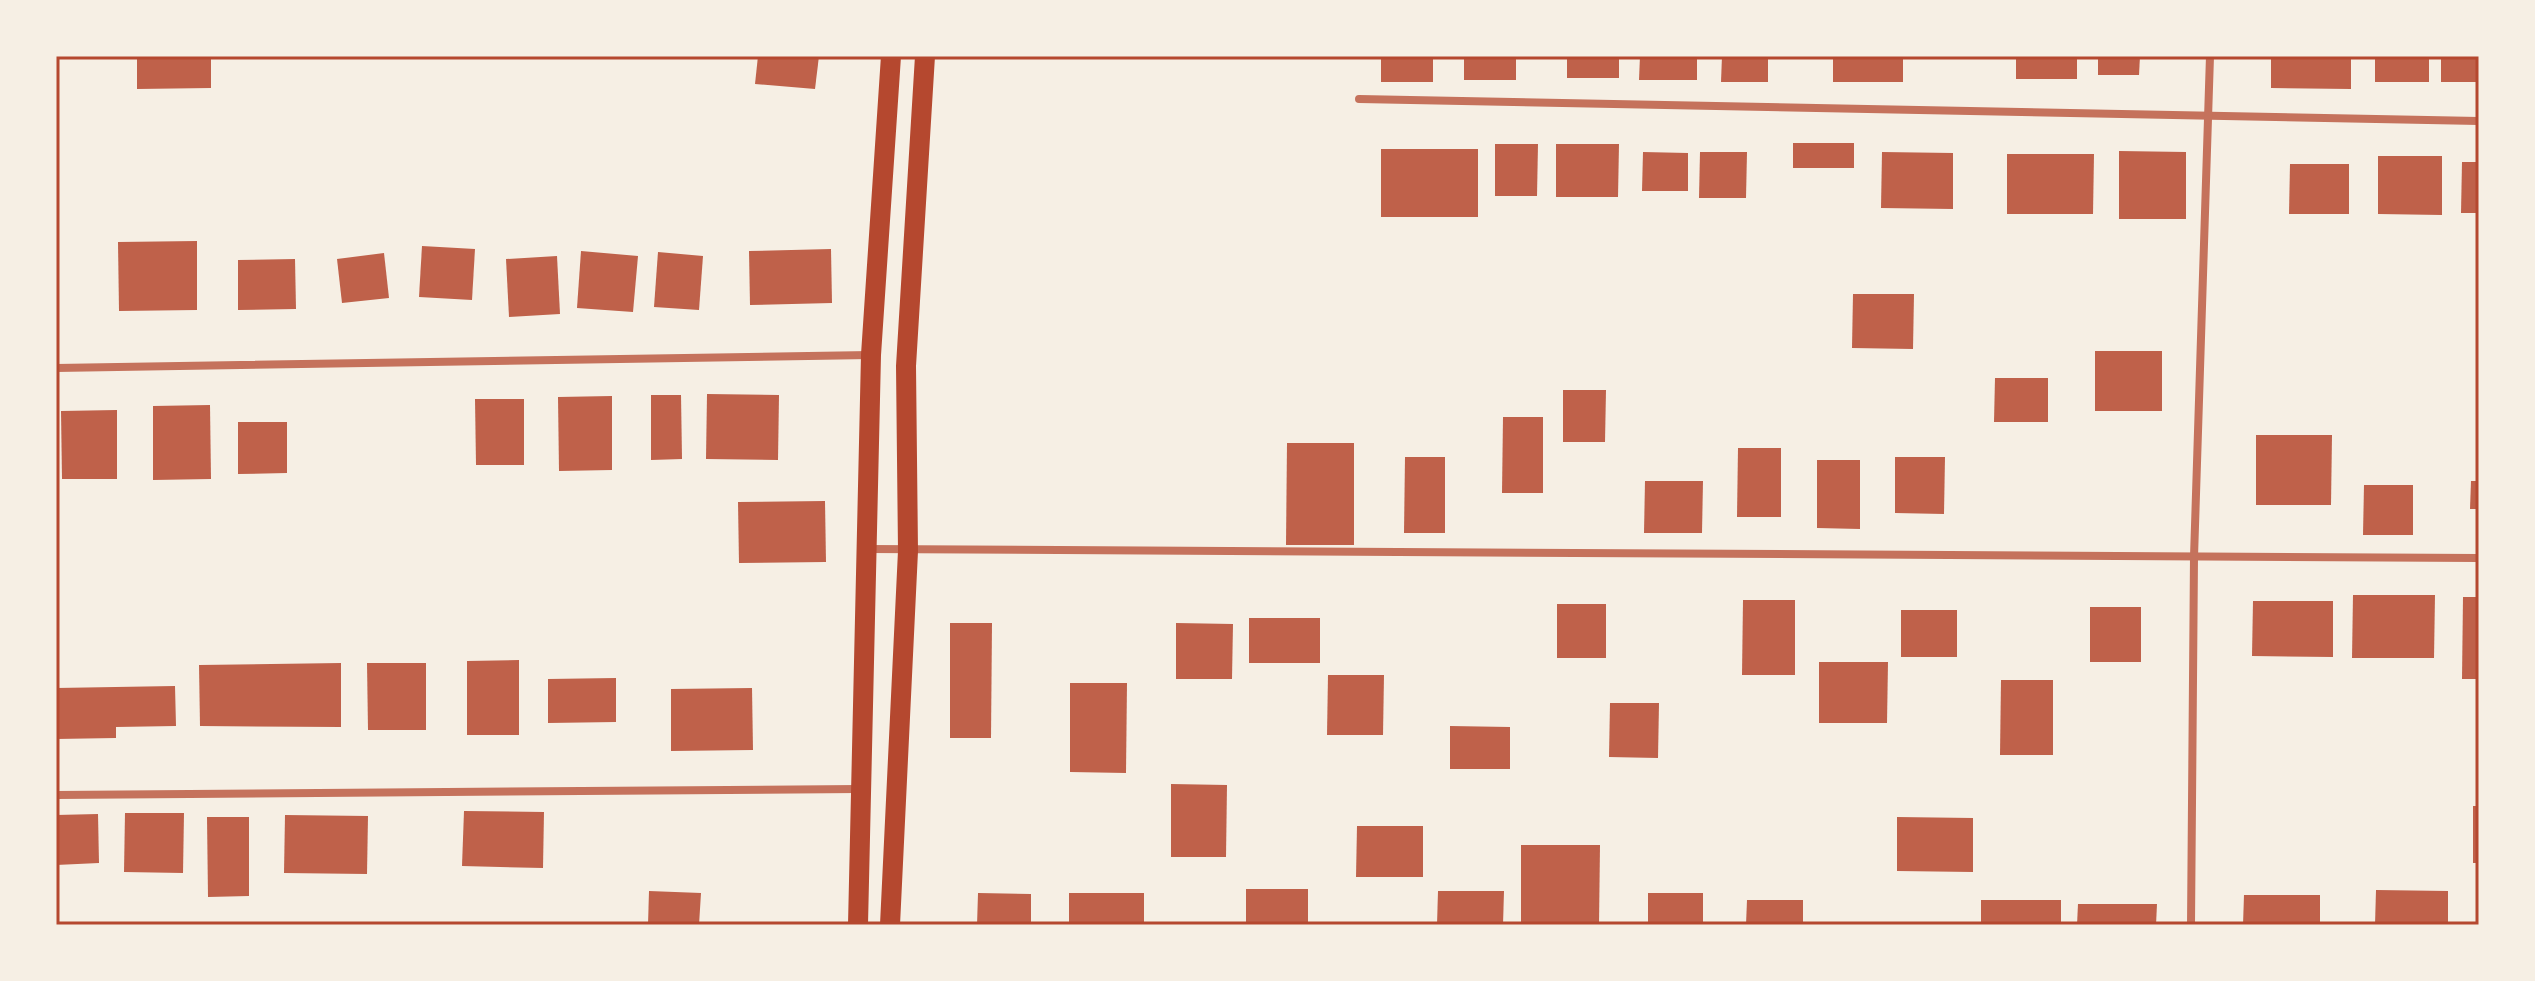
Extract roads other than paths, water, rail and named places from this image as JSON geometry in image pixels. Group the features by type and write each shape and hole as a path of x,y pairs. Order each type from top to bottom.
{"main road":[{"path":"858,925 871,355 891,56"},
{"path":"890,925 908,551 906,366 925,56"}],"street":[{"path":"2191,925 2194,557 2210,56"},
{"path":"1359,99 2479,121"},
{"path":"56,368 871,355"},
{"path":"867,549 2479,558"},
{"path":"56,795 863,789"}]}
